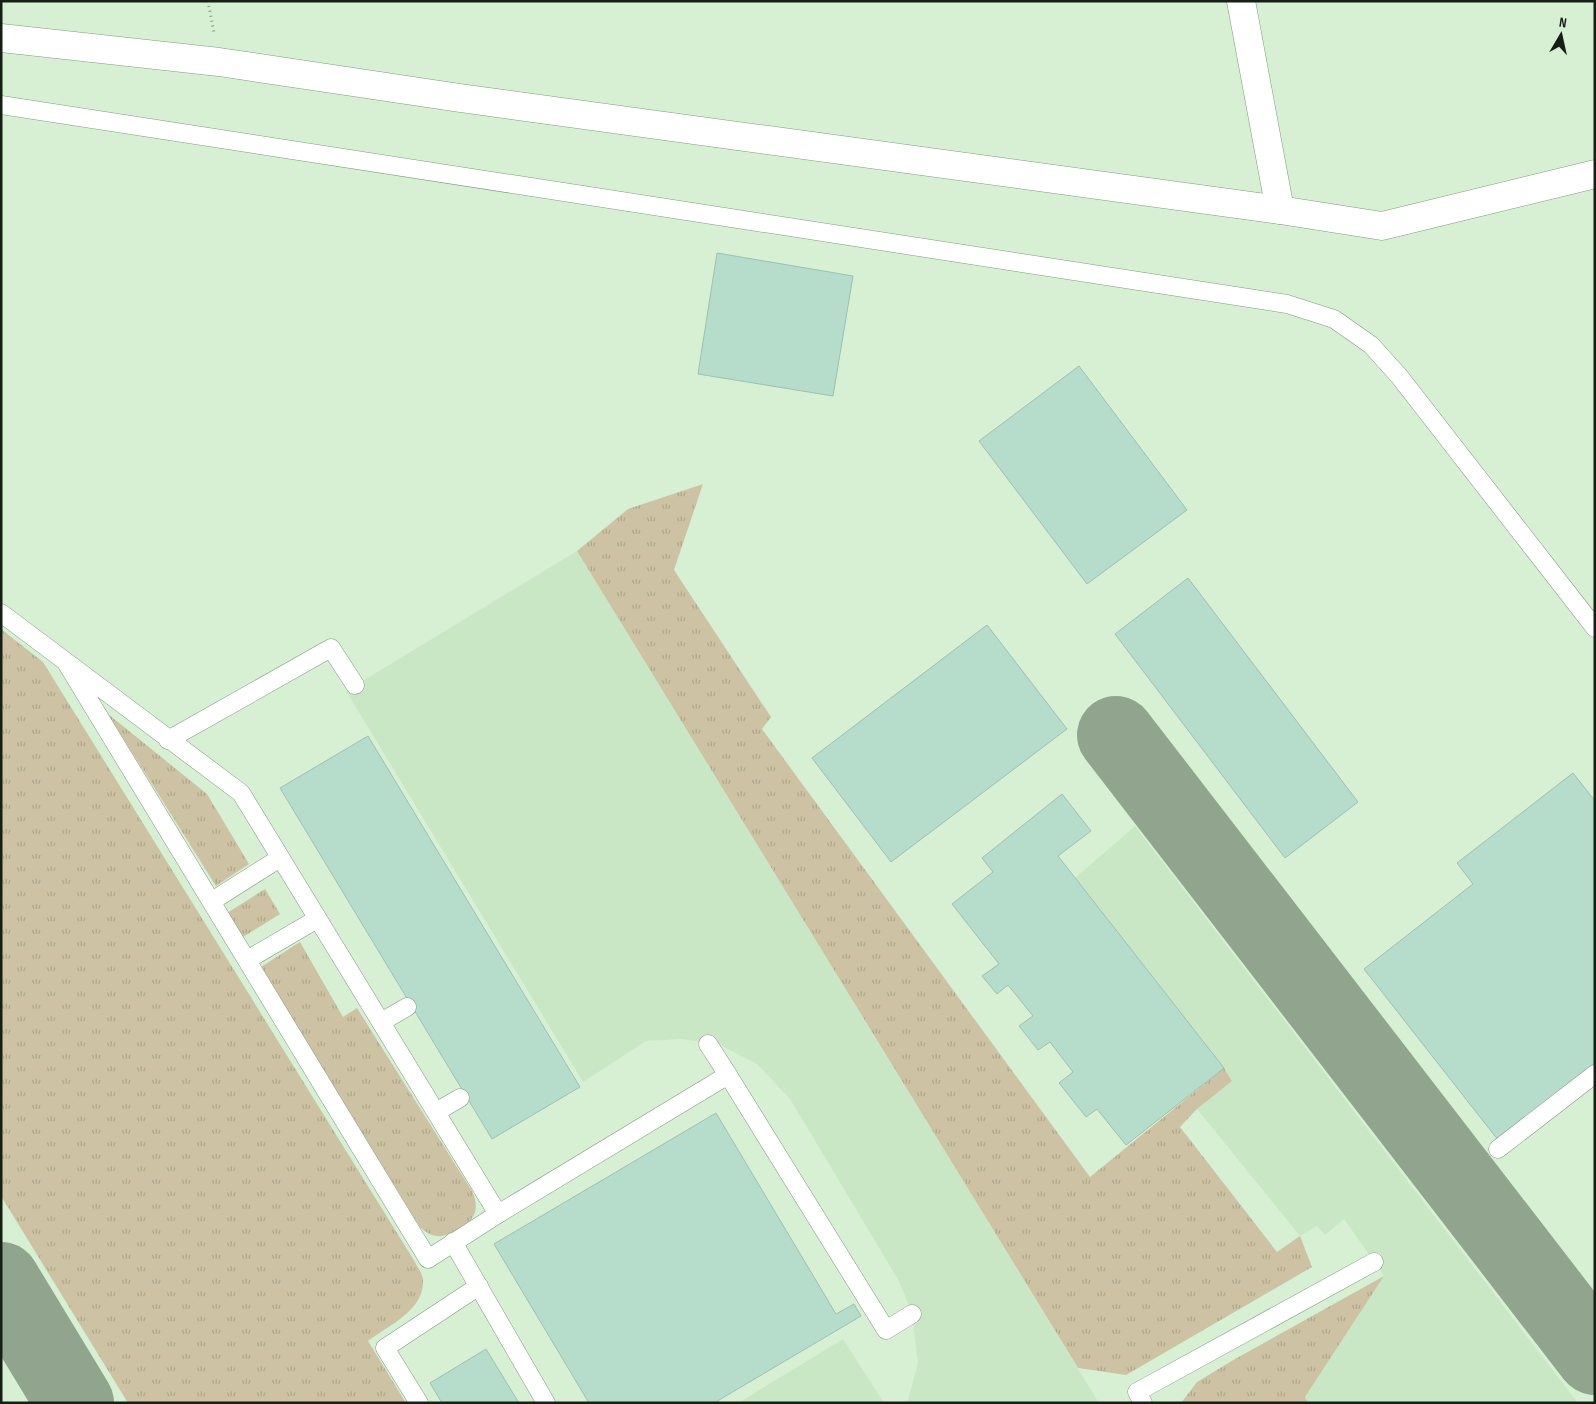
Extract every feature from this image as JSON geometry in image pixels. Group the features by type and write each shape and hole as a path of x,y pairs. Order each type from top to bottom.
{"street":[{"path":"1241,1 1280,210"},
{"path":"1,38 219,62 460,98 1280,210 1382,226 1595,174"}],"lane":[{"path":"1,104 1287,304 1334,319 1371,344 1399,376 1595,628"},
{"path":"1,613 240,793 498,1214"},
{"path":"168,740 331,648 355,685"},
{"path":"67,664 428,1259 498,1214 728,1075"},
{"path":"212,902 280,858"},
{"path":"247,960 317,919"},
{"path":"381,1022 407,1007"},
{"path":"708,1044 886,1330 912,1314"},
{"path":"1498,1149 1595,1074"},
{"path":"436,1112 460,1098"},
{"path":"453,1242 546,1403"},
{"path":"1143,1403 1137,1392 1374,1262"},
{"path":"419,1403 385,1348 479,1286"}],"shaded area":[{"path":"577,551 1099,1403 907,1403 918,1363 912,1314 900,1283 790,1099 757,1064 720,1045 682,1039 646,1041 583,1082 346,691"},
{"path":"1135,826 1578,1403 1308,1403 1305,1397 1384,1276 1344,1219 1325,1235 1317,1226 1300,1236 1197,1109 1232,1080 1075,878"},
{"path":"843,1339 884,1403 738,1403"}],"green space":[{"path":"703,484 674,570 771,717 762,729 1090,1177 1224,1068 1232,1081 1197,1109 1180,1127 1277,1252 1300,1236 1312,1267 1126,1375 1078,1368 577,551 628,509"},
{"path":"1,629 43,662 421,1273 423,1278 422,1291 412,1309 368,1341 406,1403 128,1403 1,1196"},
{"path":"108,714 207,794 249,864 216,886"},
{"path":"265,889 280,914 243,937 227,913"},
{"path":"300,942 343,1017 357,1008 472,1191 476,1205 474,1215 470,1221 454,1231 444,1236 435,1236 420,1227 261,967"},
{"path":"1384,1276 1305,1397 1308,1403 1181,1403 1197,1382"}],"building":[{"path":"717,253 853,276 833,396 698,374"},
{"path":"1079,366 1187,510 1087,584 979,441"},
{"path":"1188,578 1358,802 1285,858 1115,634"},
{"path":"987,625 1067,729 891,862 812,758"},
{"path":"368,736 580,1087 492,1139 280,788"},
{"path":"1573,773 1595,801 1595,1064 1498,1140 1364,969 1473,884 1457,863"},
{"path":"1062,794 1091,831 1058,856 1224,1068 1126,1145 1097,1109 1086,1117 1059,1083 1073,1072 1050,1042 1038,1050 1019,1026 1033,1016 1008,985 997,994 982,976 999,964 952,904 993,872 982,858"},
{"path":"716,1113 836,1314 854,1304 861,1316 714,1403 589,1403 494,1244"},
{"path":"486,1349 519,1403 442,1403 430,1383"}],"taxiway":[{"path":"1116,735 1595,1356"},
{"path":"1,1281 75,1403"}]}
